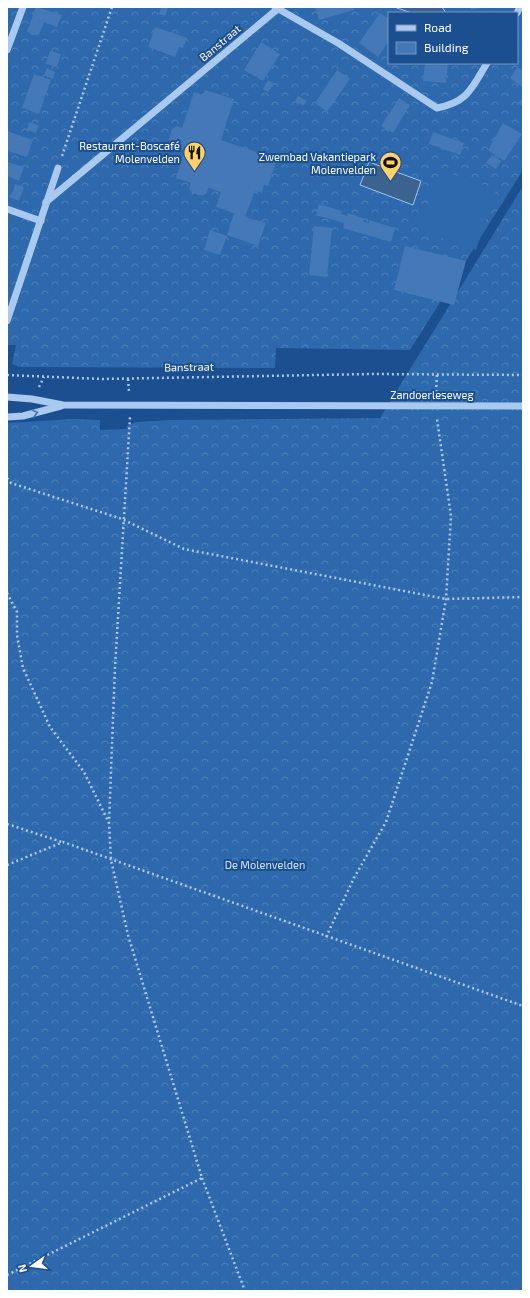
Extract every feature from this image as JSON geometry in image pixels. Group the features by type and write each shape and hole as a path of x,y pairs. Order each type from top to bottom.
{"street":[{"path":"8,47 23,7"},
{"name":"Banstraat","path":"46,202 277,8 338,44 437,108 452,105 470,92 486,64"},
{"path":"7,321 58,168"},
{"path":"7,209 41,221"},
{"path":"7,397 32,399 63,405 130,405"},
{"path":"7,416 23,416 63,405"},
{"name":"Zandoerleseweg","path":"130,405 523,406"}],"path":[{"path":"58,168 112,7"},
{"name":"Zandoerleseweg","path":"372,374 523,375"},
{"name":"Banstraat","path":"7,375 128,379 372,374"},
{"path":"326,937 354,878 386,822 432,682 446,600 451,516 436,406 436,374"},
{"path":"128,379 130,405 122,519 109,824 111,860 128,935 202,1178 245,1291"},
{"path":"7,478 11,483 122,519 184,549 446,600 523,597"},
{"path":"7,593 17,612 17,635 23,668 50,727 84,772 109,824"},
{"path":"7,824 63,842 523,1006"},
{"path":"7,865 63,842"},
{"path":"7,1275 202,1178"}],"green space":[{"path":"7,7 523,7 523,170 410,350 276,348 275,368 19,367 12,364 16,345 7,345"},
{"path":"440,170 496,190 476,250 419,229"},
{"name":"De Molenvelden","path":"523,186 523,1291 7,1291 7,423 74,419 100,420 100,430 126,429 127,426 136,422 171,420 380,418"}],"shaded area":[{"path":"394,7 442,7 445,12 409,12"},
{"name":"Zwembad Vakantiepark Molenvelden","path":"369,162 421,181 413,205 360,185"}],"building":[{"path":"36,7 62,15 57,27 44,22 39,35 32,35 27,31"},
{"path":"161,7 168,8 165,16 159,14"},
{"path":"315,7 353,7 354,10 319,20"},
{"path":"470,7 480,7 480,8 471,10"},
{"path":"380,13 388,18 388,42 378,57 359,43"},
{"path":"155,27 187,38 183,48 179,47 175,57 148,47"},
{"path":"261,42 280,54 263,81 244,70"},
{"path":"50,51 61,54 57,67 46,64"},
{"path":"425,64 448,64 446,83 423,81"},
{"path":"518,67 523,71 523,88 510,78"},
{"path":"47,68 55,72 53,79 44,75"},
{"path":"337,70 350,79 327,112 315,103"},
{"path":"34,74 51,80 39,114 22,108"},
{"path":"268,80 274,84 268,92 263,89"},
{"path":"205,90 234,99 221,140 277,159 268,186 264,185 262,193 255,191 245,217 266,223 258,246 227,235 234,213 216,207 221,192 208,188 207,193 202,196 192,193 189,188 191,183 176,178 185,149 171,144 169,139 172,129 177,126 182,128 194,92 203,95"},
{"path":"298,96 307,101 303,106 295,101"},
{"path":"523,97 523,107 518,103"},
{"path":"399,98 410,105 393,133 381,126"},
{"path":"29,122 39,125 36,133 27,130"},
{"path":"503,123 522,134 504,161 488,150"},
{"path":"7,131 33,140 27,157 7,151"},
{"path":"433,132 464,143 460,155 429,144"},
{"path":"492,155 501,161 496,169 486,163"},
{"path":"7,162 24,167 19,181 7,176"},
{"path":"15,184 24,187 19,201 9,197 10,194 12,195"},
{"path":"319,204 342,211 341,214 347,216 348,213 363,218 362,221 369,223 369,220 395,228 391,242 343,228 344,223 316,215"},
{"path":"314,226 332,228 327,277 309,275"},
{"path":"210,230 227,236 220,255 204,250"},
{"path":"405,246 466,261 454,305 394,290"}],"place":[{"name":"Restaurant-Boscafé Molenvelden","path":"195,172"},
{"name":"Zwembad Vakantiepark Molenvelden","path":"391,182"}]}
